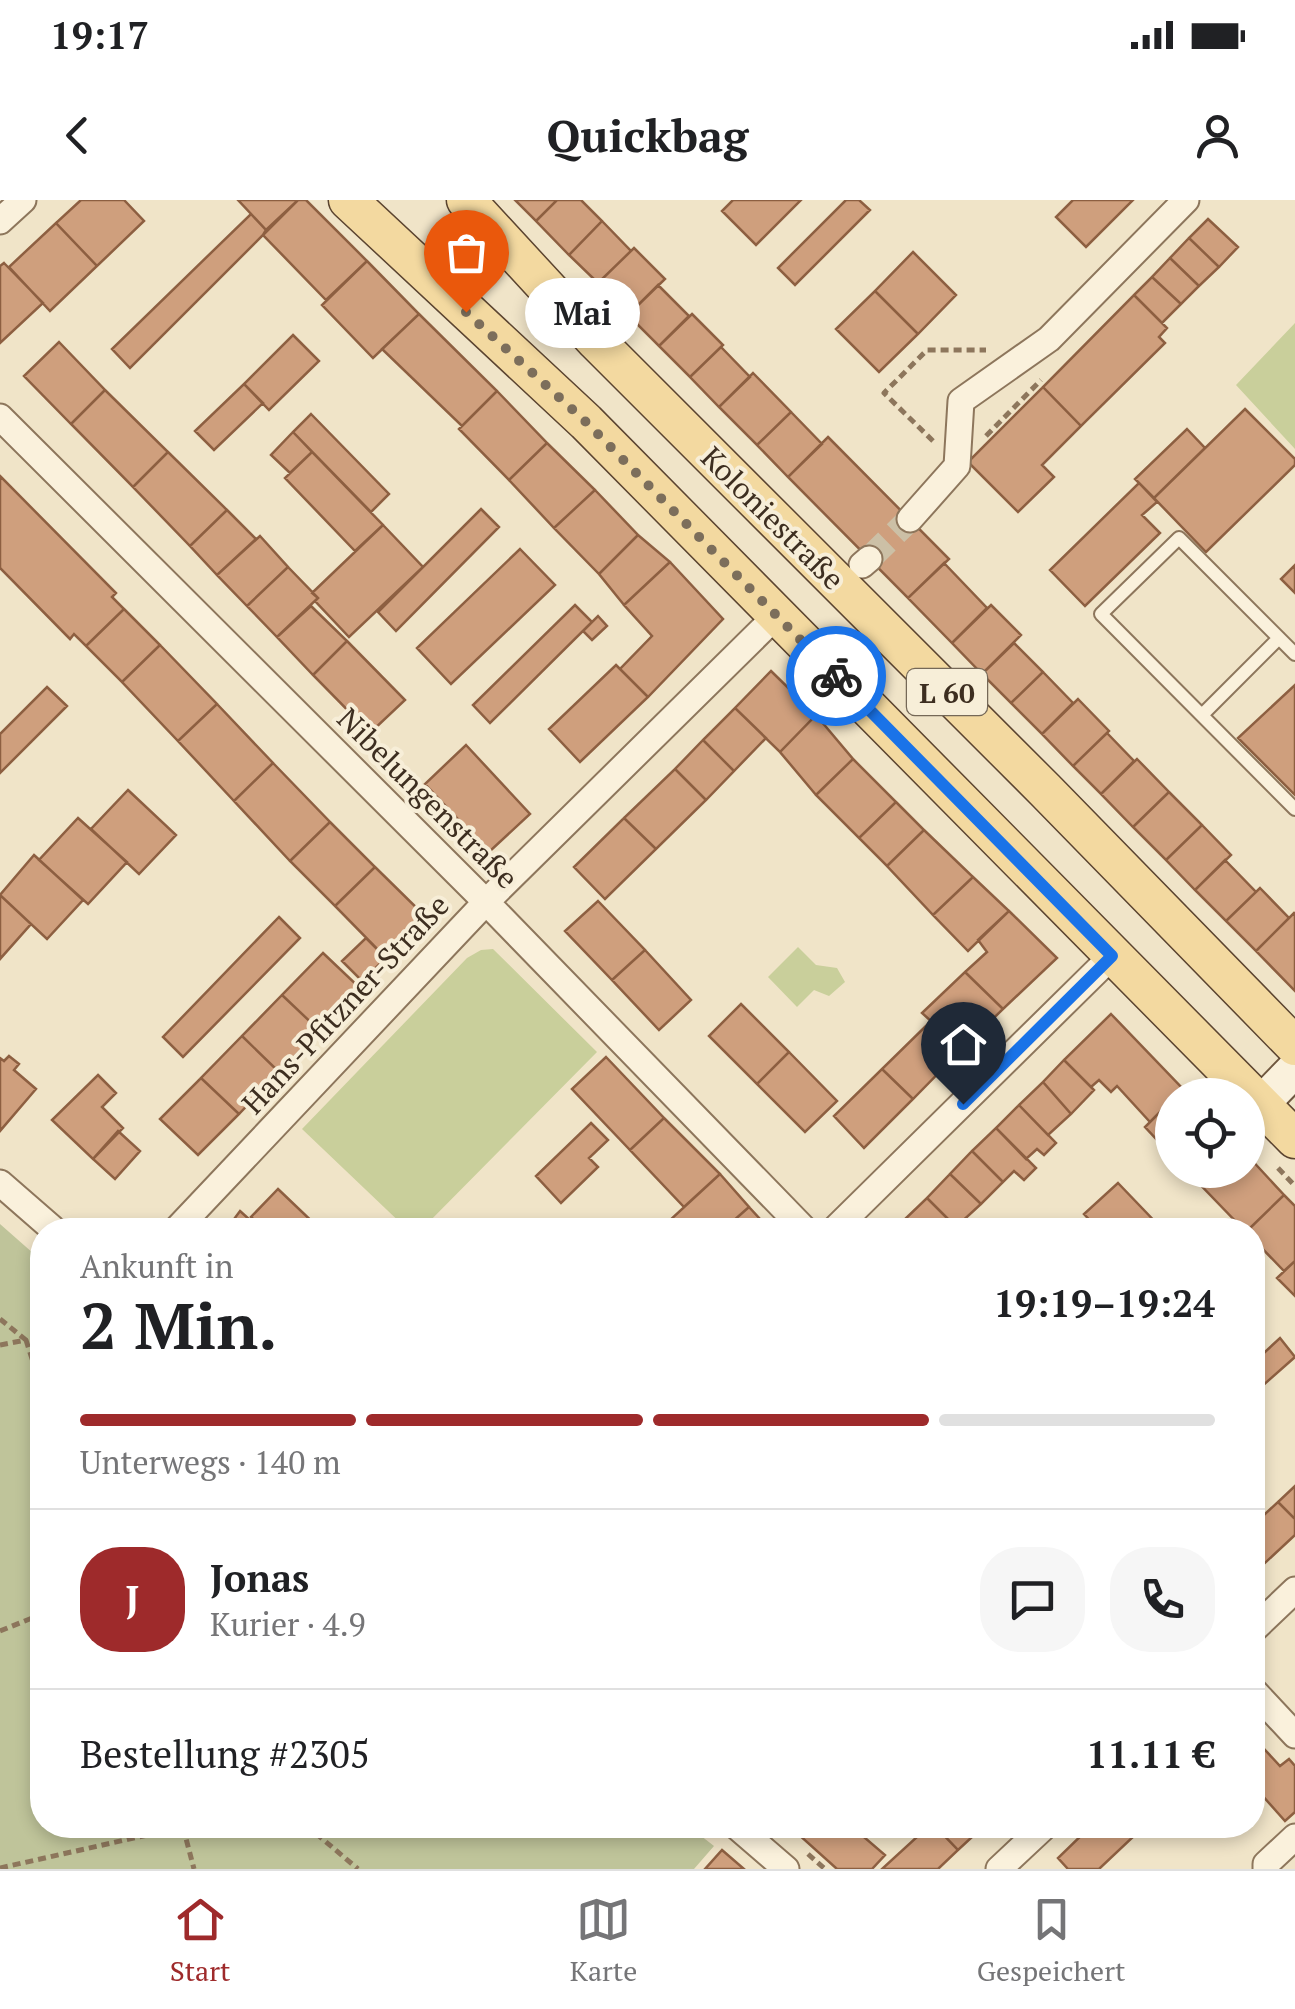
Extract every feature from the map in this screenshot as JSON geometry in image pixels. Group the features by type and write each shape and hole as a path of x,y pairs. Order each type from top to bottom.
{"main road":[{"name":"L 60","path":"348,200 586,422 1235,1078"},
{"name":"Koloniestraße","path":"466,200 608,354 1295,1046"},
{"name":"L 60","path":"1265,1108 1295,1138"}],"street":[{"path":"0,221 23,200"},
{"path":"910,519 958,466 961,401 1050,339 1186,200"},
{"name":"Nibelungenstraße","path":"0,417 486,902 793,1218"},
{"name":"Hans-Pfitzner-Straße","path":"187,1218 486,902 776,615"},
{"path":"846,1218 1112,956"},
{"path":"1265,1100 1295,1069"},
{"path":"0,1182 40,1218"},
{"path":"1265,1619 1295,1590"},
{"path":"1265,1703 1295,1735"},
{"path":"1266,1869 1266,1864 1295,1837"},
{"path":"750,1838 786,1869"},
{"path":"998,1869 1032,1838"}],"lane":[{"path":"1295,654 1179,538 1102,614 1295,809"},
{"path":"1202,715 1279,638"}],"path":[{"path":"0,1319 30,1344"},
{"path":"0,1346 26,1340"},
{"path":"26,1340 30,1352"},
{"path":"0,1632 30,1619"},
{"path":"0,1868 134,1838"},
{"path":"186,1838 194,1869"},
{"path":"321,1838 358,1869"}],"green space":[{"path":"1295,323 1295,449 1236,385"},
{"path":"798,947 816,965 837,968 845,982 829,996 814,990 797,1007 768,977"},
{"path":"493,949 597,1052 433,1218 395,1218 302,1129 467,958"},
{"path":"0,1224 30,1250 30,1838 704,1838 714,1846 694,1869 0,1869"}],"building":[{"path":"81,200 124,200 144,221 97,266 56,223"},
{"path":"238,200 298,200 266,230"},
{"path":"298,200 306,200 367,261 326,300 263,235"},
{"path":"515,200 557,200 536,221"},
{"path":"557,200 581,200 602,221 569,255 536,221"},
{"path":"733,200 801,200 756,245 722,211"},
{"path":"846,200 859,200 870,210 795,285 778,268"},
{"path":"1073,200 1133,200 1086,247 1056,217"},
{"path":"251,214 266,230 263,235 130,368 112,349"},
{"path":"1208,219 1238,247 1219,267 1189,238"},
{"path":"602,221 631,251 598,283 569,255"},
{"path":"56,223 97,266 50,311 9,267"},
{"path":"1189,238 1219,267 1199,286 1170,258"},
{"path":"634,248 665,279 628,315 598,283"},
{"path":"913,252 956,295 918,334 875,291"},
{"path":"1170,258 1199,286 1181,304 1152,277"},
{"path":"367,261 419,314 373,358 322,305"},
{"path":"4,263 43,303 0,343 0,266"},
{"path":"1152,277 1181,304 1162,323 1134,295"},
{"path":"658,285 689,316 659,346 628,315"},
{"path":"875,291 918,334 879,372 836,329"},
{"path":"1134,295 1167,328 1159,337 1165,343 1081,426 1043,387"},
{"path":"419,314 497,391 462,426 382,349"},
{"path":"692,314 723,345 690,377 659,346"},
{"path":"293,335 319,361 269,410 244,384"},
{"path":"59,342 105,390 71,424 24,376"},
{"path":"721,347 750,377 719,407 690,377"},
{"path":"753,373 791,412 757,445 719,407"},
{"path":"244,384 263,403 214,450 195,431"},
{"path":"1043,387 1081,426 1042,465 1054,477 1018,512 968,462"},
{"path":"105,390 168,452 133,487 71,424"},
{"path":"497,391 547,443 509,480 459,429"},
{"path":"1245,409 1295,459 1295,465 1206,552 1154,498"},
{"path":"791,412 822,444 788,477 757,445"},
{"path":"311,414 389,494 371,512 293,432"},
{"path":"1187,429 1205,448 1154,498 1135,479"},
{"path":"293,432 312,452 290,473 271,455"},
{"path":"828,437 949,559 908,598 788,477"},
{"path":"547,443 595,490 554,528 509,480"},
{"path":"168,452 227,510 190,546 133,487"},
{"path":"312,452 383,525 355,551 285,478"},
{"path":"0,476 116,593 112,597 124,609 86,646 74,634 70,639 0,568"},
{"path":"1139,483 1157,502 1142,515 1160,533 1085,606 1050,570"},
{"path":"595,490 638,535 599,574 554,528"},
{"path":"481,509 499,527 396,631 378,612"},
{"path":"227,510 256,539 217,575 190,546"},
{"path":"383,525 423,567 349,637 312,593"},
{"path":"638,535 670,562 624,605 599,574"},
{"path":"260,536 288,567 247,606 217,575"},
{"path":"520,549 555,585 451,684 417,648"},
{"path":"670,562 723,619 648,697 620,669 652,636 624,605"},
{"path":"944,563 987,608 952,643 908,598"},
{"path":"1295,565 1295,593 1281,579"},
{"path":"288,567 318,598 277,637 247,606"},
{"path":"575,605 592,622 490,723 473,705"},
{"path":"991,605 1021,635 982,674 952,643"},
{"path":"311,606 347,641 313,675 277,637"},
{"path":"124,609 160,645 122,682 86,646"},
{"path":"598,616 607,626 592,640 583,631"},
{"path":"347,641 405,700 370,733 313,675"},
{"path":"1014,643 1043,672 1011,703 982,674"},
{"path":"160,645 217,704 178,741 122,682"},
{"path":"616,665 648,697 580,762 549,729"},
{"path":"771,671 816,715 780,752 735,708"},
{"path":"1043,672 1073,703 1042,734 1011,703"},
{"path":"1295,685 1295,795 1238,738"},
{"path":"47,687 67,706 0,773 0,734"},
{"path":"1078,699 1109,731 1073,766 1042,734"},
{"path":"217,704 273,763 234,801 178,741"},
{"path":"735,708 766,738 734,771 703,740"},
{"path":"816,715 853,759 816,795 780,752"},
{"path":"1107,733 1134,761 1101,794 1073,766"},
{"path":"703,740 734,771 706,800 675,769"},
{"path":"466,745 530,814 489,852 425,784"},
{"path":"853,759 896,802 859,838 816,795"},
{"path":"1137,759 1169,792 1133,827 1101,794"},
{"path":"273,763 330,822 290,861 234,801"},
{"path":"675,769 706,800 656,849 624,818"},
{"path":"128,790 176,835 139,874 91,829"},
{"path":"1169,792 1202,825 1166,860 1133,827"},
{"path":"896,802 924,830 887,866 859,838"},
{"path":"78,818 127,862 88,904 39,860"},
{"path":"624,818 656,849 605,899 574,867"},
{"path":"330,822 375,867 335,906 290,861"},
{"path":"1202,825 1231,855 1195,890 1166,860"},
{"path":"924,830 973,877 933,915 887,866"},
{"path":"34,855 83,900 47,939 0,895"},
{"path":"1225,860 1256,892 1226,921 1195,890"},
{"path":"375,867 427,918 386,958 335,906"},
{"path":"973,877 1009,911 968,951 933,915"},
{"path":"1260,888 1289,918 1256,951 1226,921"},
{"path":"0,895 31,924 0,959"},
{"path":"598,901 645,950 612,980 565,931"},
{"path":"1009,911 1057,958 1003,1009 965,972 987,952 978,940"},
{"path":"1295,914 1295,991 1256,951"},
{"path":"279,917 300,938 183,1057 163,1037"},
{"path":"366,938 386,958 362,981 342,961"},
{"path":"645,950 691,1000 659,1030 612,980"},
{"path":"323,953 361,989 320,1031 282,995"},
{"path":"965,972 1003,1009 962,1049 922,1013"},
{"path":"282,995 320,1031 279,1072 242,1036"},
{"path":"741,1004 789,1052 757,1084 709,1036"},
{"path":"1111,1014 1172,1078 1155,1078 1155,1117 1150,1122 1117,1086 1111,1092 1099,1080 1091,1087 1064,1060"},
{"path":"931,1021 962,1049 913,1099 882,1069"},
{"path":"242,1036 279,1072 239,1114 201,1078"},
{"path":"789,1052 837,1101 805,1132 757,1084"},
{"path":"9,1056 19,1064 14,1070 36,1089 0,1131 0,1058 4,1061"},
{"path":"606,1057 664,1118 630,1150 572,1089"},
{"path":"1064,1060 1094,1090 1071,1114 1043,1082"},
{"path":"882,1069 913,1099 864,1148 834,1116"},
{"path":"98,1075 116,1093 102,1107 123,1128 93,1159 52,1120"},
{"path":"201,1078 239,1114 198,1155 160,1119"},
{"path":"1043,1082 1071,1114 1048,1135 1019,1105"},
{"path":"1019,1105 1056,1143 1044,1155 1037,1149 1026,1159 996,1128"},
{"path":"1155,1117 1155,1138 1145,1127"},
{"path":"664,1118 720,1174 684,1207 630,1150"},
{"path":"591,1123 608,1140 589,1158 598,1167 561,1203 536,1176"},
{"path":"996,1128 1036,1168 1024,1180 1014,1171 1003,1182 972,1151"},
{"path":"118,1131 140,1151 115,1179 93,1159"},
{"path":"972,1151 1003,1182 981,1204 950,1174"},
{"path":"720,1174 749,1207 737,1218 672,1218"},
{"path":"950,1174 981,1204 966,1218 947,1218 927,1198"},
{"path":"1265,1174 1284,1195 1260,1218 1232,1218 1203,1188 1265,1188"},
{"path":"1118,1183 1152,1218 1088,1218 1084,1214"},
{"path":"278,1189 308,1218 252,1218"},
{"path":"1284,1195 1295,1206 1295,1261 1284,1271 1265,1251 1265,1218 1260,1218"},
{"path":"927,1198 947,1218 906,1218"},
{"path":"749,1207 759,1218 737,1218"},
{"path":"1295,1261 1295,1296 1277,1278"},
{"path":"1280,1338 1295,1357 1265,1384 1265,1352"},
{"path":"1295,1486 1295,1519 1278,1502"},
{"path":"1278,1502 1295,1519 1295,1535 1265,1563 1265,1514"},
{"path":"1265,1750 1280,1766 1289,1759 1295,1766 1295,1812 1285,1821 1265,1799"},
{"path":"802,1838 865,1838 885,1855 872,1869 837,1869"},
{"path":"916,1838 946,1838 958,1850 938,1869 882,1869"},
{"path":"946,1838 971,1838 958,1850"},
{"path":"1079,1838 1132,1838 1099,1869 1068,1869 1058,1858"},
{"path":"722,1850 744,1869 705,1869"}],"tunnel":[{"path":"869,559 910,519"}],"way so far":[{"path":"466,312 586,422 836,676"}],"place":[{"name":"Mai","path":"466,312"}],"route":[{"path":"836,676 1112,956 963,1104"}]}
